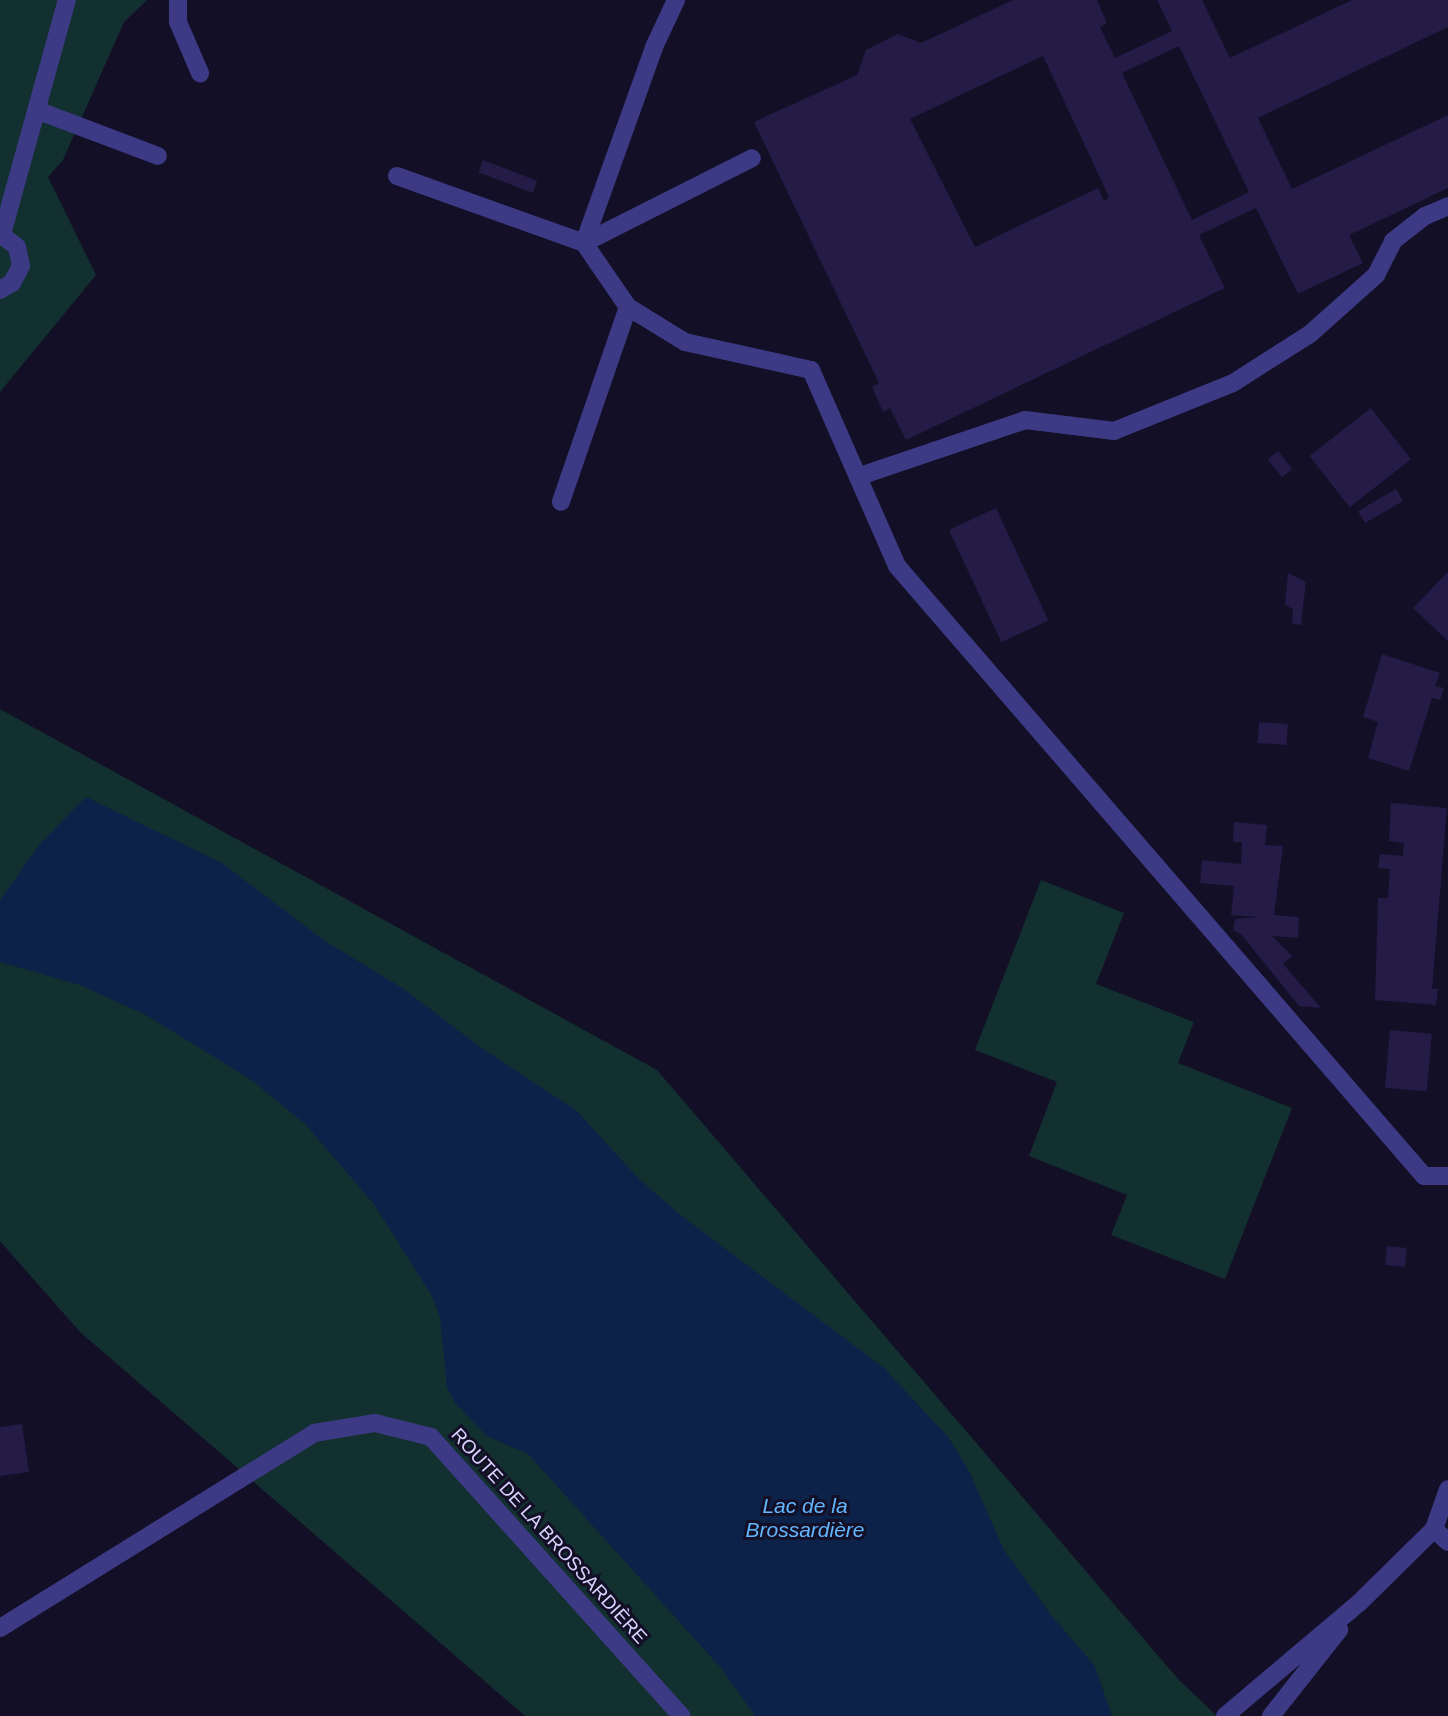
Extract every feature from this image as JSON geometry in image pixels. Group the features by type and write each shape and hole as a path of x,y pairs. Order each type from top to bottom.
{"street":[{"path":"0,290 12,283 21,266 17,247 1,234 39,111 67,0"},
{"path":"178,0 178,22 200,73"},
{"path":"584,243 654,47 676,0"},
{"path":"39,111 158,156"},
{"path":"584,243 752,158"},
{"path":"397,176 584,243 628,307 685,342 811,370 860,476 897,566 1424,1176 1448,1176"},
{"path":"860,476 1025,420 1114,431 1233,383 1310,334 1376,275 1393,241 1425,216 1448,206"},
{"path":"561,502 628,307"},
{"name":"ROUTE DE LA BROSSARDIÈRE","path":"0,1628 314,1433 375,1423 431,1437 681,1716"},
{"path":"1225,1716 1360,1602 1434,1529 1448,1489"},
{"path":"1434,1529 1448,1542"},
{"path":"1271,1716 1360,1602"}],"green space":[{"path":"0,0 147,0 124,22 63,160 48,177 96,275 0,392"},
{"path":"0,709 657,1070 1179,1680 1217,1716 525,1716 80,1332 0,1241"},
{"path":"1041,880 1124,913 1096,984 1194,1022 1178,1063 1292,1108 1225,1279 1111,1235 1127,1195 1029,1156 1057,1082 975,1050"}],"water":[{"name":"Lac de la Brossardière","path":"86,797 222,863 325,941 404,989 483,1049 576,1110 639,1179 678,1213 884,1368 949,1438 969,1471 1004,1550 1051,1615 1095,1666 1112,1716 755,1716 721,1668 528,1454 487,1436 455,1403 447,1387 440,1318 433,1298 374,1204 305,1124 250,1079 146,1015 80,985 0,962 0,900 39,845"}],"building":[{"path":"1013,0 1097,0 1107,23 1100,27 1115,58 1172,31 1157,0 1202,0 1230,58 1352,0 1448,0 1448,27 1258,118 1292,189 1448,115 1448,188 1349,235 1363,263 1298,294 1256,208 1199,235 1225,288 906,440 890,408 883,412 872,387 879,383 754,122 857,75 866,50 898,34 921,43","holes":["1179,46 1249,192 1192,220 1122,73","1043,56 1109,197 1104,201 1098,188 975,247 910,119"]},
{"path":"483,160 537,181 532,193 478,172"},
{"path":"1371,408 1411,459 1350,507 1310,456"},
{"path":"1278,451 1292,469 1282,477 1268,459"},
{"path":"1396,489 1403,501 1365,523 1358,511"},
{"path":"996,508 1048,620 1001,642 949,530"},
{"path":"1448,572 1448,641 1413,608"},
{"path":"1288,573 1306,582 1301,625 1292,624 1293,609 1285,605"},
{"path":"1382,654 1440,673 1435,686 1444,688 1440,700 1432,698 1409,771 1368,758 1378,722 1363,717"},
{"path":"1259,722 1288,724 1286,745 1258,743"},
{"path":"1391,803 1447,808 1432,989 1438,989 1436,1005 1375,1000 1378,898 1388,898 1390,869 1378,868 1380,854 1403,856 1404,843 1389,841"},
{"path":"1234,822 1267,825 1265,845 1283,846 1274,915 1299,917 1298,938 1272,936 1292,956 1283,964 1321,1008 1299,1006 1241,934 1233,930 1235,919 1258,917 1231,915 1234,886 1200,883 1202,860 1241,864 1242,842 1233,842"},
{"path":"1390,1030 1432,1034 1427,1091 1385,1088"},
{"path":"1387,1246 1407,1248 1405,1267 1385,1265"},
{"path":"22,1424 29,1472 0,1476 0,1427"}]}
